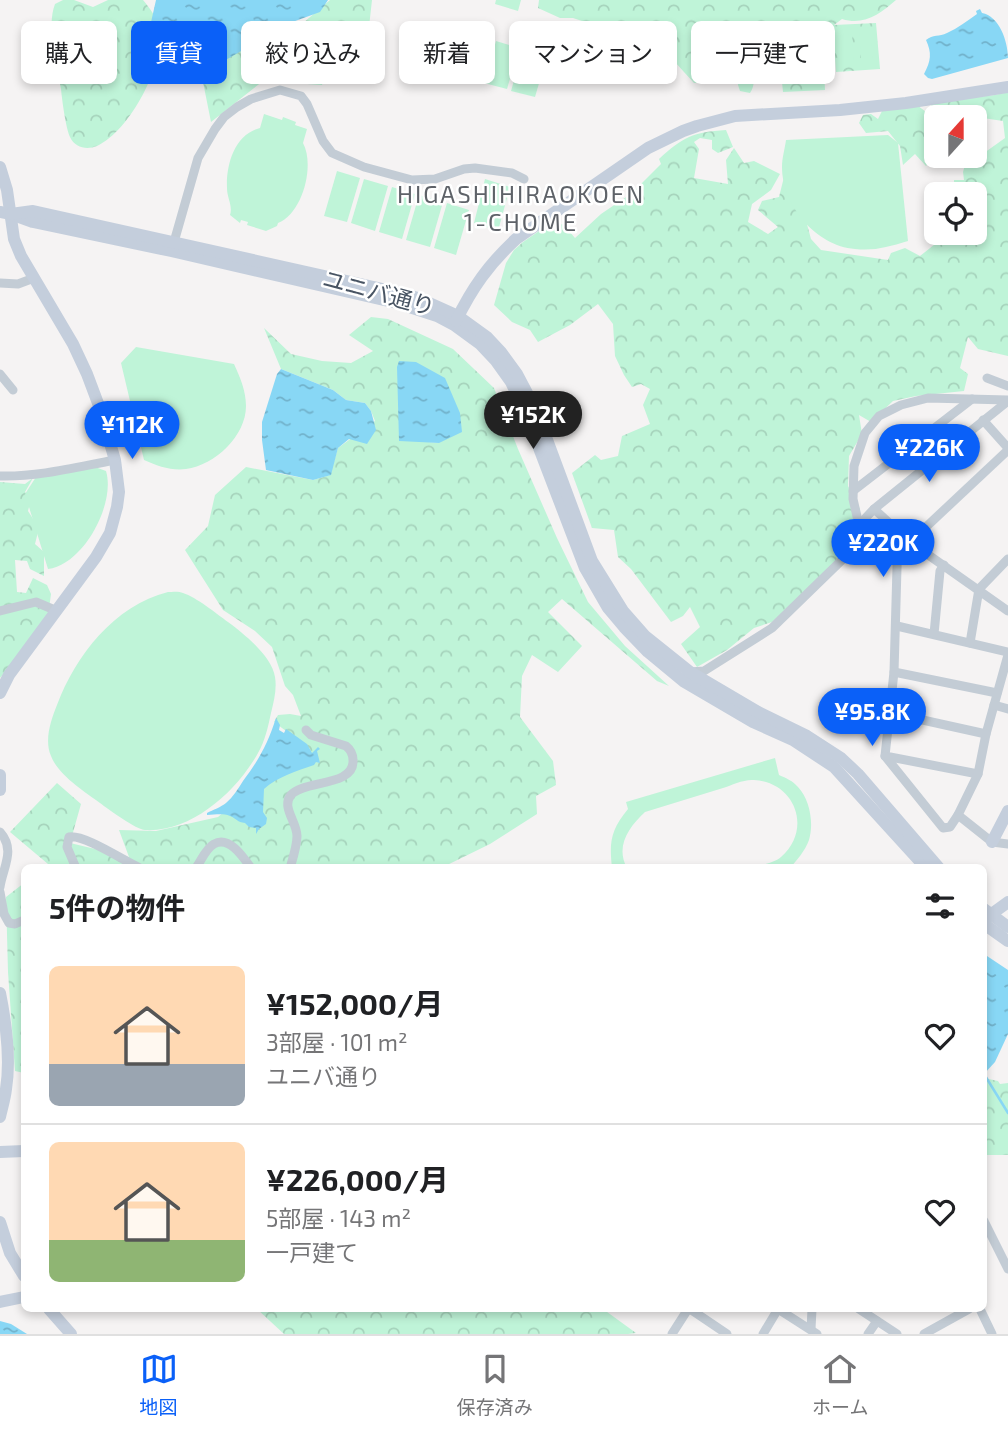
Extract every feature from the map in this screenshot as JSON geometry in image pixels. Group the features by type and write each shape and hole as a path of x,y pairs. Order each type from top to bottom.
{"street":[{"path":"456,320 479,279 516,239 649,148 683,131 735,116 906,103 1008,86"},
{"path":"174,242 198,158 215,129 224,117 237,107 251,99 279,90 301,96 323,141 332,153 364,167 412,180 435,179 475,168 512,173 524,178"},
{"path":"0,167 7,190 5,213"},
{"path":"0,199 21,256 88,374 115,460 119,492 110,533 96,557 9,675 0,693"},
{"name":"ユニバ通り","path":"5,213 33,211 418,298 494,345 517,374 536,410 592,561 623,611 686,676 753,722 793,740 834,767 922,864"},
{"name":"ユニバ通り","path":"5,213 33,222 397,303 456,320"},
{"path":"0,283 18,284 34,278"},
{"path":"0,374 13,390"},
{"path":"987,378 1008,386"},
{"path":"686,676 704,671 772,628 844,558 857,538 859,525 853,499 854,466 865,433 879,416 901,405 928,398 1008,400"},
{"path":"853,491 972,399"},
{"path":"859,525 874,509 1008,400"},
{"path":"910,542 1008,449 983,420"},
{"path":"0,476 54,472 115,460"},
{"path":"874,509 898,533 1008,611"},
{"path":"897,626 1008,654 978,774 950,827 943,828 886,756 897,626 898,533"},
{"path":"970,643 979,589 1008,559"},
{"path":"934,634 940,571 944,565"},
{"path":"0,611 36,602 57,611"},
{"path":"894,673 997,694"},
{"name":"ユニバ通り","path":"686,676 807,736 841,758 936,864"},
{"path":"994,705 1008,709"},
{"path":"891,713 986,734"},
{"path":"291,864 297,839 287,800 293,792 341,778 352,769 354,763 350,749 346,746 306,730"},
{"path":"886,756 978,774"},
{"path":"0,775 0,790"},
{"path":"992,842 1008,811"},
{"path":"958,815 992,842 1008,844"},
{"path":"0,832 9,849 0,890 4,914 9,923 21,921"},
{"path":"74,864 67,846 69,837 74,836 86,839 133,864"},
{"path":"199,864 208,849 220,842 236,849 248,864"},
{"path":"987,916 1008,902"},
{"path":"987,918 1008,927"},
{"path":"987,919 1008,941"},
{"path":"0,993 8,1074 0,1117"},
{"path":"0,1152 21,1151"},
{"path":"0,1222 10,1253 21,1271"},
{"path":"987,1228 1008,1269"},
{"path":"0,1302 21,1298"},
{"path":"52,1312 71,1334"},
{"path":"672,1334 687,1312"},
{"path":"694,1312 727,1334"},
{"path":"763,1334 776,1312"},
{"path":"783,1312 814,1332"},
{"path":"812,1312 814,1332"},
{"path":"863,1312 897,1334"},
{"path":"925,1334 965,1312"},
{"path":"981,1312 992,1334"},
{"path":"868,1334 877,1321"}],"green space":[{"path":"63,0 74,0 93,7 108,0 143,0 157,21 131,21 131,84 148,84 122,126 97,146 82,147 75,144 70,137 60,84 117,84 117,21 52,21 55,4"},
{"path":"330,0 372,0 370,21 305,21"},
{"path":"496,0 521,0 518,11 495,4"},
{"path":"539,0 896,0 865,20 842,19 835,24 835,21 691,21 691,80 677,64 677,21 582,21 560,18 538,8"},
{"path":"258,12 278,21 241,21 241,84 259,84 211,122 203,84 227,84 227,28"},
{"path":"876,23 880,69 836,72 835,25"},
{"path":"859,33 871,33 873,59 861,59"},
{"path":"852,34 854,60 842,60 840,35"},
{"path":"496,41 509,45 507,89 488,84 495,84"},
{"path":"513,84 539,84 535,97 511,91"},
{"path":"754,84 750,93 740,91 738,85"},
{"path":"782,84 825,84 825,90 783,92"},
{"path":"1008,92 1008,356 978,349 968,337 960,368 968,374 964,391 893,401 871,422 859,415 862,434 849,456 848,486 860,509 853,540 839,555 832,568 772,622 754,628 727,650 697,667 681,644 700,627 690,607 683,616 671,622 631,569 618,557 614,530 592,528 572,473 595,455 601,460 618,456 622,436 650,424 643,405 650,389 641,384 632,387 624,375 615,356 613,324 598,304 570,325 538,342 530,330 512,322 494,305 506,263 514,250 542,229 563,224 575,238 601,214 632,193 661,164 659,159 675,145 697,134 726,130 733,147 718,153 712,149 712,140 700,138 694,142 699,149 694,178 728,184 726,160 734,148 744,163 754,161 780,174 771,190 752,204 748,222 768,234 778,227 758,210 762,201 779,197 785,173 805,217 811,239 821,250 888,260 891,253 905,248 920,256 934,245 987,245 987,182 954,180 964,180 964,168 987,168 987,151 1005,138 1003,121 987,119 987,105 932,105 934,102"},
{"path":"917,105 924,110 924,164 915,154 903,165 900,146 888,131 866,133 859,123 863,115 871,114 878,119 882,111"},
{"path":"264,114 282,120 283,117 307,129 303,143 308,163 304,188 294,209 277,226 266,231 247,225 248,222 241,220 240,223 230,215 227,188 230,160 238,143 251,131 260,128"},
{"path":"888,135 898,143 908,241 881,248 855,249 827,240 804,221 788,195 782,167 786,140"},
{"path":"337,171 360,178 347,222 324,216"},
{"path":"364,179 388,186 375,231 351,223"},
{"path":"485,179 510,187 498,231 474,223"},
{"path":"392,187 415,194 402,239 379,232"},
{"path":"419,195 443,202 430,247 406,240"},
{"path":"447,203 469,210 456,255 434,248"},
{"path":"371,317 388,319 453,349 494,388 557,538 588,602 625,646 669,686 657,681 562,599 548,612 582,646 558,672 532,655 522,676 520,717 553,761 556,785 536,796 537,814 490,844 449,864 48,864 10,832 57,783 81,804 70,843 129,857 119,830 156,831 218,817 259,794 302,743 274,722 278,715 301,716 293,695 285,686 272,647 255,631 223,610 185,550 208,526 215,495 246,467 313,480 330,475 338,448 375,421 365,403 346,400 333,390 281,369 264,328 291,354 322,361 351,363 373,351 349,335","holes":["445,378 439,443 428,442"]},
{"path":"136,347 234,364 245,395 245,417 235,438 208,462 181,469 165,468 144,460 121,363"},
{"path":"95,467 106,471 108,485 106,500 94,531 73,557 48,569 25,494 36,477"},
{"path":"33,478 25,492 31,499 28,511 39,528 35,544 44,552 44,576 30,569 27,561 15,560 17,592 26,593 33,578 47,585 51,594 48,616 0,678 0,482 25,484"},
{"path":"168,592 181,592 194,598 249,639 269,661 275,677 275,690 263,744 249,767 225,795 211,807 179,825 145,830 116,814 66,776 54,763 48,737 65,686 99,635 131,609"},
{"path":"775,758 779,775 794,783 802,792 811,819 810,833 807,844 793,864 764,864 781,857 791,846 796,833 795,809 780,789 768,783 750,780 645,812 625,837 622,852 626,864 612,864 612,836 628,809 626,802"},
{"path":"21,885 21,1072 15,1071 6,897"},
{"path":"987,1079 1000,1084 1008,1083 1008,1155 987,1155"},
{"path":"260,1312 607,1312 636,1333 628,1334 284,1334"}],"water":[{"path":"156,0 328,0 320,12 295,21 241,21 241,51 227,59 227,21 151,21"},
{"path":"980,9 998,24 1008,58 928,78 924,74 930,57 926,40 955,29"},
{"path":"399,361 416,362 445,378 460,413 462,432 439,443 399,441"},
{"path":"281,369 333,390 346,400 365,403 371,411 376,430 367,444 349,439 338,448 331,475 313,480 266,470 262,422"},
{"path":"276,718 280,725 279,730 284,733 286,729 307,744 312,753 318,747 320,749 317,751 320,763 316,762 281,778 264,789 263,812 267,818 266,824 256,834 256,828 230,816 207,815 226,803 235,793 254,766"},
{"path":"987,956 1008,970 1008,1034 995,1062 987,1071"},
{"path":"0,1321 11,1324 27,1334 0,1334"}],"waterway":[{"path":"987,1079 1008,1113"}],"district":[{"name":"HIGASHIHIRAOKOEN 1-CHOME","path":"521,207"}]}
